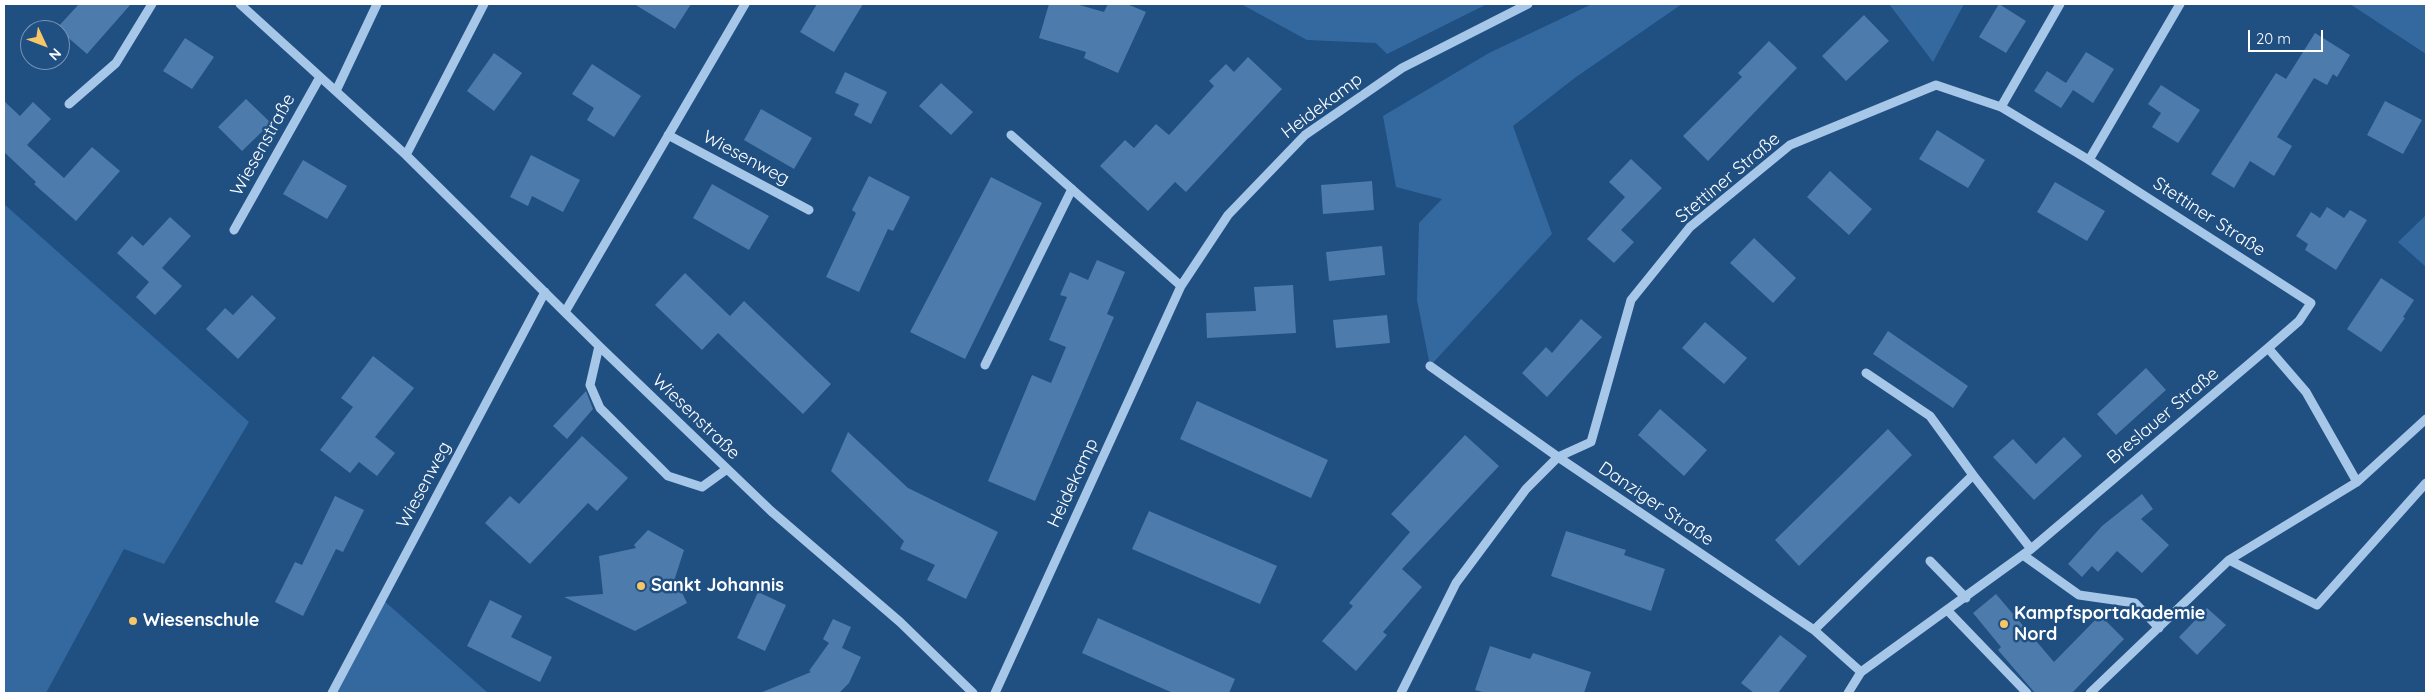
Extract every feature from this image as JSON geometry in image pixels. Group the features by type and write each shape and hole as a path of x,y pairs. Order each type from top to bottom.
{"street":[{"path":"69,104 116,63 152,4"},
{"name":"Wiesenstraße","path":"240,4 406,155 599,346 771,511 900,622 973,693"},
{"path":"336,91 377,4"},
{"path":"406,155 484,4"},
{"path":"565,312 744,4"},
{"name":"Heidekamp","path":"994,693 1180,286 1228,215 1305,135 1402,68 1528,4"},
{"path":"2001,107 2060,4"},
{"path":"2089,160 2180,4"},
{"name":"Wiesenstraße","path":"234,230 320,77"},
{"name":"Stettiner Straße","path":"1558,457 1591,442 1631,300 1690,227 1790,145 1936,85 2001,107 2089,160 2311,303"},
{"path":"1011,134 1180,286"},
{"name":"Wiesenweg","path":"668,135 809,210"},
{"path":"985,365 1072,189"},
{"name":"Wiesenweg","path":"332,693 545,292"},
{"name":"Breslauer Straße","path":"1848,693 1862,672 2031,549 2299,321 2311,303"},
{"path":"599,346 590,385 600,408 668,476 702,487 727,469"},
{"path":"2268,348 2306,392 2357,482"},
{"name":"Danziger Straße","path":"1430,366 1558,457 1814,630 1862,672"},
{"path":"1866,373 1930,416 2031,549"},
{"path":"2090,693 2228,560 2357,482 2426,419"},
{"path":"1401,693 1456,583 1526,489 1558,457"},
{"path":"1814,630 1973,475"},
{"path":"2228,560 2317,605 2426,483"},
{"path":"2023,555 2079,595 2135,603 2159,628"},
{"path":"1930,561 1966,598"},
{"path":"1948,611 2028,693"}],"shaded area":[{"path":"1241,4 1487,4 1387,54 1376,43 1307,40"},
{"path":"1592,4 1682,4 1576,77 1513,126 1552,234 1430,366 1417,300 1419,223 1442,199 1396,187 1383,116 1489,53"},
{"path":"1889,4 1964,4 1933,62"},
{"path":"2350,4 2426,4 2426,54"},
{"path":"4,204 249,422 164,564 124,549 46,693 4,693"},
{"path":"2426,215 2426,267 2398,242"},
{"path":"382,599 488,693 332,693"}],"building":[{"path":"79,4 131,4 87,54 70,39 70,20 64,20"},
{"path":"634,4 691,4 675,29"},
{"path":"817,4 863,4 834,52 800,32"},
{"path":"1049,4 1076,4 1104,12 1108,4 1127,4 1146,12 1118,73 1084,58 1086,52 1039,38"},
{"path":"1999,4 2026,21 2006,53 1979,37"},
{"path":"1864,15 1889,41 1846,81 1822,56"},
{"path":"2315,33 2350,55 2337,77 2333,74 2327,85 2314,78 2277,137 2292,146 2274,176 2250,161 2234,188 2211,174 2276,73 2286,79"},
{"path":"185,38 214,57 192,89 163,71"},
{"path":"1769,41 1797,68 1708,161 1683,136 1742,77 1738,73"},
{"path":"2086,52 2114,69 2093,103 2073,90 2061,108 2034,91 2047,71 2066,83"},
{"path":"494,53 522,73 494,111 467,91"},
{"path":"1248,57 1282,89 1186,192 1175,182 1148,211 1100,166 1125,140 1134,148 1156,124 1169,135 1214,86 1209,81 1226,64 1234,72"},
{"path":"592,64 641,96 614,137 587,120 594,108 572,94"},
{"path":"845,72 887,92 871,124 854,115 859,104 835,93"},
{"path":"941,83 973,112 951,135 919,106"},
{"path":"2161,85 2200,110 2178,143 2152,127 2161,113 2148,104"},
{"path":"246,99 271,123 242,151 218,127"},
{"path":"4,101 20,116 33,102 51,119 27,145 64,178 92,147 120,171 76,221 34,184 36,182 4,152"},
{"path":"2385,101 2422,120 2403,154 2367,135"},
{"path":"761,109 812,138 794,169 744,140"},
{"path":"1937,130 1985,160 1968,188 1919,159"},
{"path":"531,155 580,180 563,212 532,196 528,206 510,197"},
{"path":"1631,159 1662,188 1621,230 1634,242 1614,263 1587,239 1625,197 1609,182"},
{"path":"303,160 347,186 327,219 283,194"},
{"path":"1830,171 1872,209 1849,235 1807,197"},
{"path":"869,176 910,197 893,231 888,229 859,292 826,277 856,213 852,210"},
{"path":"991,177 1042,203 965,359 910,332"},
{"path":"1372,181 1374,210 1323,214 1321,185"},
{"path":"2055,182 2105,211 2087,241 2037,212"},
{"path":"712,184 769,216 749,250 693,218"},
{"path":"2327,207 2344,218 2350,210 2367,220 2336,270 2305,250 2308,244 2296,236 2311,212 2320,218"},
{"path":"170,217 191,236 162,268 182,286 155,315 136,297 149,282 117,253 132,236 143,246"},
{"path":"1754,238 1796,278 1773,303 1730,263"},
{"path":"1382,246 1385,275 1329,281 1326,252"},
{"path":"1097,260 1125,272 1107,314 1114,317 1035,501 988,481 1032,375 1051,383 1066,347 1049,340 1067,297 1060,295 1070,272 1088,280"},
{"path":"685,273 730,316 744,301 831,384 803,414 718,333 702,350 655,305"},
{"path":"2381,278 2414,300 2403,317 2405,318 2381,352 2347,329"},
{"path":"1293,285 1296,333 1207,338 1206,313 1256,311 1254,287"},
{"path":"252,295 276,318 238,359 206,329 225,308 233,315"},
{"path":"1387,315 1390,343 1336,348 1333,320"},
{"path":"1581,319 1602,337 1547,397 1522,373 1546,347 1552,353"},
{"path":"1705,322 1747,358 1724,384 1682,348"},
{"path":"1888,331 1968,386 1953,408 1873,354"},
{"path":"373,356 414,388 375,437 395,453 377,476 359,462 350,473 320,450 353,407 341,398"},
{"path":"2146,368 2166,390 2116,435 2097,414"},
{"path":"586,391 593,409 567,439 553,426"},
{"path":"1197,401 1328,460 1311,498 1180,439"},
{"path":"1660,409 1707,450 1684,476 1638,435"},
{"path":"1888,429 1912,455 1799,566 1775,540"},
{"path":"848,432 908,488 998,532 966,599 927,580 935,565 900,549 904,541 831,471"},
{"path":"1465,435 1499,466 1402,569 1422,587 1383,632 1387,635 1356,671 1322,641 1353,606 1349,603 1410,532 1391,514"},
{"path":"582,436 628,478 597,511 588,503 530,564 485,523 510,496 519,504"},
{"path":"2064,437 2082,456 2034,500 1993,457 2013,439 2036,464"},
{"path":"2142,494 2153,509 2141,519 2169,545 2142,573 2117,551 2098,572 2092,566 2082,577 2068,564 2102,526"},
{"path":"335,496 364,510 343,552 336,549 303,616 275,602 295,562 302,565"},
{"path":"1149,511 1277,566 1260,604 1132,549"},
{"name":"Sankt Johannis","path":"648,530 684,550 675,578 687,603 635,631 564,597 603,594 599,556 636,548 634,545"},
{"path":"1566,531 1626,550 1624,555 1665,569 1651,611 1551,576"},
{"path":"758,592 786,605 765,651 737,638"},
{"path":"1996,594 2054,662 2100,615 2124,639 2072,693 2035,693 1998,650 2001,647 1973,613"},
{"path":"490,600 522,616 511,637 552,657 540,682 467,646"},
{"path":"2207,608 2226,625 2197,655 2179,637"},
{"path":"1098,618 1235,679 1229,693 1173,693 1082,653"},
{"path":"833,619 851,627 842,648 861,657 849,683 839,693 760,693 811,672 809,671 829,643 823,639"},
{"path":"1780,635 1807,656 1778,693 1754,693 1741,683"},
{"path":"1490,646 1530,659 1533,653 1591,672 1584,693 1486,693 1475,690"}],"place":[{"name":"Sankt Johannis","path":"641,586"},
{"name":"Wiesenschule","path":"133,621"},
{"name":"Kampfsportakademie Nord","path":"2004,624"}]}
